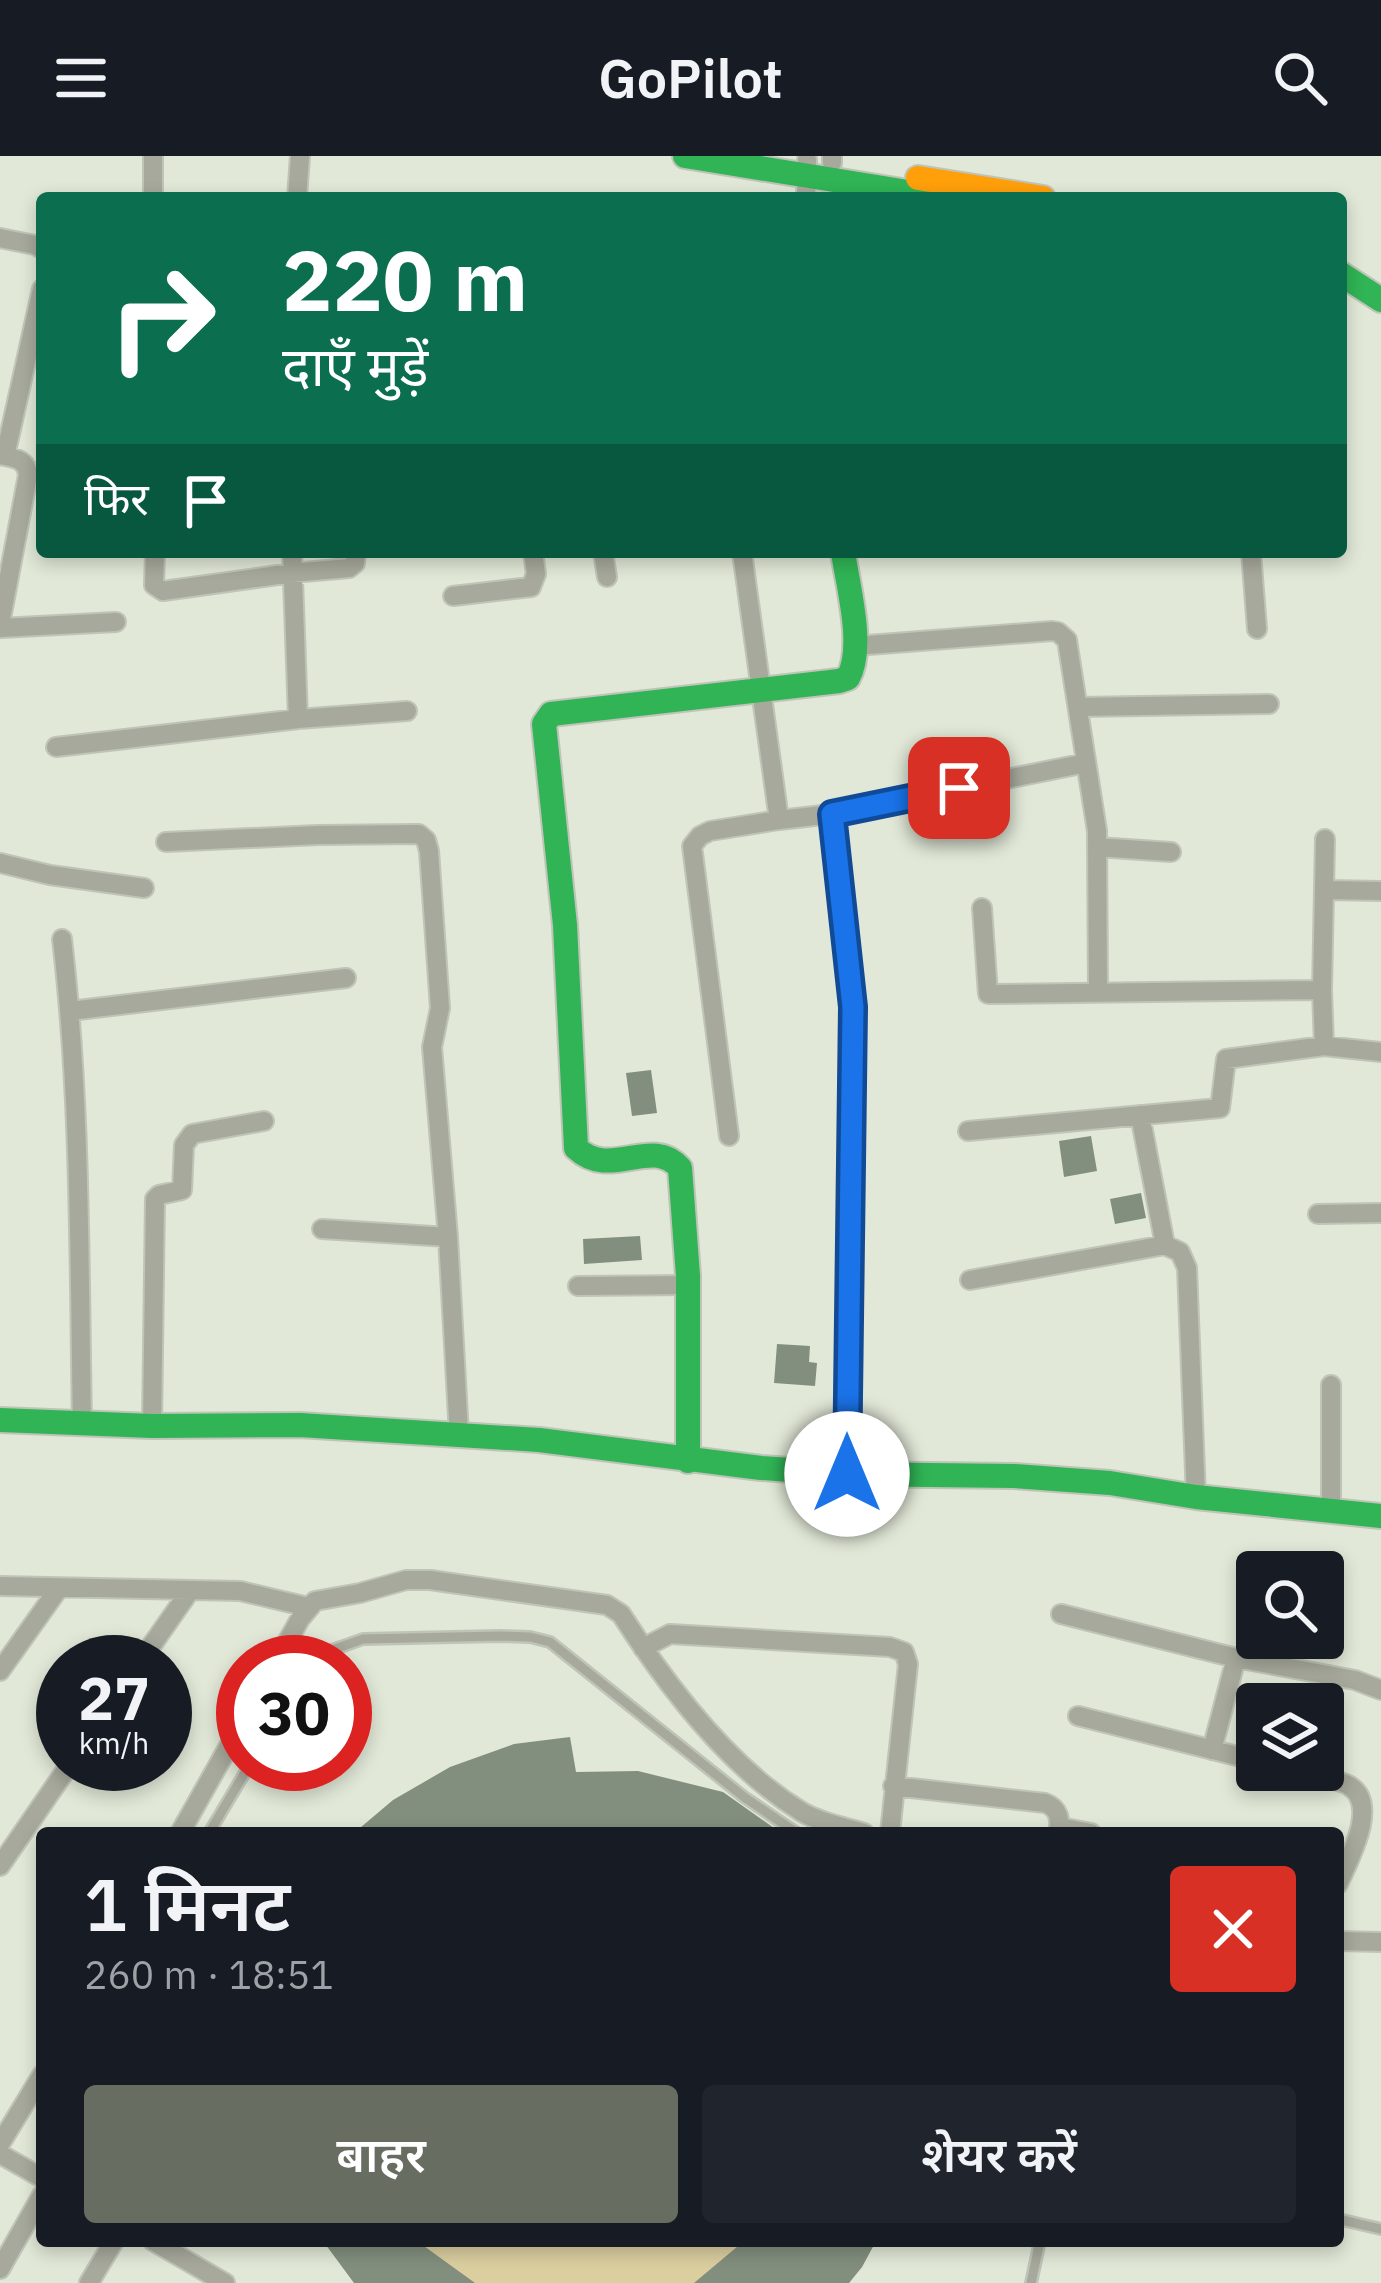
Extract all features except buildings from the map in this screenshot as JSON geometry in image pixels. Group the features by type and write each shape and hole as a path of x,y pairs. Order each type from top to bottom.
{"street":[{"path":"153,156 153,192"},
{"path":"297,192 300,156"},
{"path":"685,156 997,192"},
{"path":"811,168 918,192"},
{"path":"0,238 36,246"},
{"path":"1347,259 1381,279"},
{"path":"1347,278 1381,299"},
{"path":"36,314 2,456 25,464 28,475 0,626 116,622"},
{"path":"155,558 154,585 163,591 349,568 355,558"},
{"path":"292,558 298,719"},
{"path":"453,596 531,587 536,580 534,558"},
{"path":"604,558 607,577"},
{"path":"743,558 779,820"},
{"path":"688,1461 688,1285 684,1185 677,1162 661,1154 596,1161 582,1157 576,1148 565,925 544,724 551,714 844,680 854,669 854,646 844,558"},
{"path":"1251,558 1257,629"},
{"path":"854,646 1058,632 1067,640 1095,811 1098,991"},
{"path":"1079,707 1269,704"},
{"path":"56,747 407,711"},
{"path":"729,1136 692,846 700,836 1086,763"},
{"path":"832,814 853,1007 847,1474"},
{"path":"166,842 398,835 426,840 440,1008 432,1047 459,1435"},
{"path":"1324,1046 1325,839"},
{"path":"1097,848 1172,852"},
{"path":"0,863 144,889"},
{"path":"1326,890 1381,891"},
{"path":"982,908 988,994 1322,990"},
{"path":"62,939 76,1102 82,1424"},
{"path":"70,1011 346,978"},
{"path":"968,1131 1220,1108 1226,1059 1324,1046 1381,1052"},
{"path":"1140,1115 1165,1245"},
{"path":"152,1426 155,1198 182,1190 184,1145 192,1134 264,1121"},
{"path":"1318,1214 1381,1213"},
{"path":"322,1228 448,1237"},
{"path":"970,1280 1165,1245 1180,1252 1187,1268 1196,1497"},
{"path":"578,1286 688,1285"},
{"path":"1331,1385 1331,1510"},
{"path":"0,1420 300,1425 539,1440 688,1461 847,1474 1014,1476 1110,1483 1381,1516"},
{"path":"292,1635 308,1607 323,1598 406,1580 607,1605 621,1614 683,1704 761,1781 801,1811 847,1827"},
{"path":"0,1586 240,1591 308,1607"},
{"path":"0,1671 59,1588"},
{"path":"159,1635 189,1592"},
{"path":"1060,1614 1236,1658 1212,1750"},
{"path":"643,1648 670,1634 904,1652 908,1664 890,1827"},
{"path":"1241,1659 1355,1680 1381,1690"},
{"path":"1078,1716 1236,1756"},
{"path":"183,1827 216,1769"},
{"path":"1344,1783 1358,1793 1363,1811 1344,1869"},
{"path":"893,1786 1045,1803 1056,1809 1059,1827"},
{"path":"0,1867 52,1791"},
{"path":"1344,1940 1381,1942"},
{"path":"0,2144 36,2084"},
{"path":"0,2154 36,2174"},
{"path":"0,2269 36,2206"},
{"path":"89,2283 110,2247"},
{"path":"163,2247 225,2283"}],"lane":[{"path":"372,1639 530,1636 550,1642 788,1827"},
{"path":"213,1827 234,1791"},
{"path":"1344,2220 1381,2229"},
{"path":"1030,2283 1039,2247"}],"shaded area":[{"path":"328,2247 873,2247 849,2283 355,2283"}],"traffic: fast":[{"path":"685,156 908,192"},
{"path":"1347,278 1381,300"},
{"path":"688,1461 688,1276 680,1168 656,1156 603,1160 576,1148 565,925 544,724 551,714 848,678 855,634 844,558"},
{"path":"0,1420 300,1425 539,1440 761,1468 1110,1483 1381,1516"}],"traffic: slow":[{"path":"918,178 1006,192"}],"route":[{"path":"847,1474 853,1007 832,814 959,788"}]}
